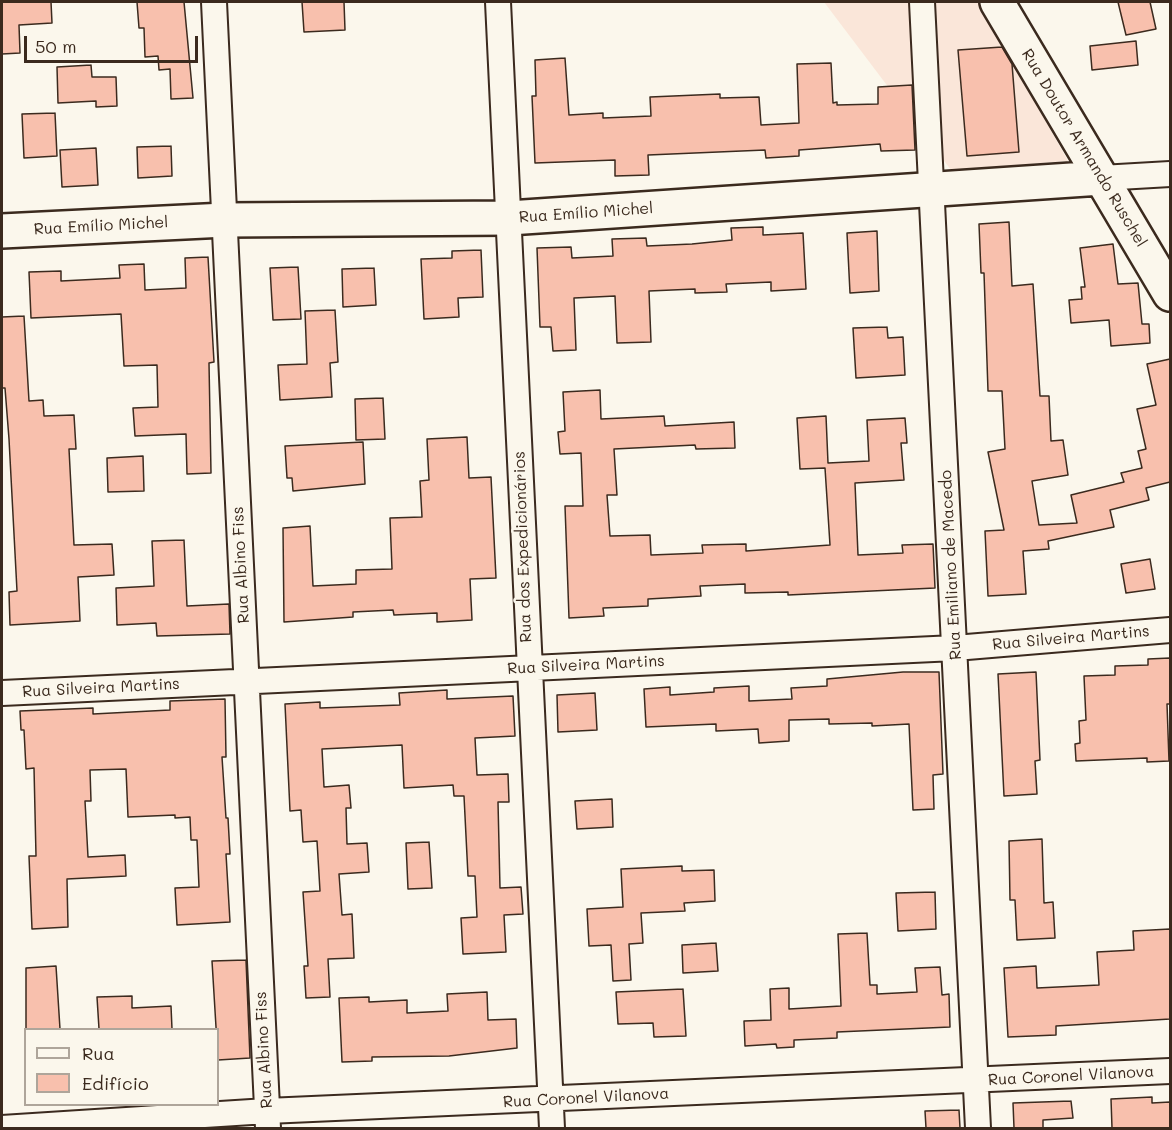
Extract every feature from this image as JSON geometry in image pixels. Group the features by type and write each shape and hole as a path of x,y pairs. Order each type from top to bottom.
{"street":[{"name":"Rua Albino Fiss","path":"214,2 267,1120"},
{"name":"Rua dos Expedicionários","path":"498,2 528,668 552,1128"},
{"name":"Rua Emiliano de Macedo","path":"922,2 978,1128"},
{"name":"Rua Doutor Armando Ruschel","path":"997,2 1170,294"},
{"name":"Rua Emílio Michel","path":"2,231 225,220 509,218 1170,174"},
{"name":"Rua Silveira Martins","path":"2,693 955,648 1170,630"},
{"name":"Rua Coronel Vilanova","path":"2,1128 267,1120 550,1099 1170,1071"}],"shaded area":[{"path":"824,2 979,2 1068,161 951,170"}],"building":[{"path":"2,2 51,2 52,23 19,25 20,53 2,54"},
{"path":"137,2 184,2 193,98 171,99 170,69 159,70 158,56 145,57 144,28 139,28"},
{"path":"302,2 344,2 345,30 304,32"},
{"path":"1118,2 1150,2 1156,29 1126,35"},
{"path":"1136,41 1138,65 1092,70 1090,46"},
{"path":"1002,47 1012,64 1019,152 967,156 958,50"},
{"path":"565,58 569,115 603,113 603,118 651,116 650,97 720,94 720,98 759,97 761,125 799,123 797,64 831,63 833,103 837,102 837,105 878,104 878,87 912,85 915,150 881,151 880,144 799,150 799,156 766,158 765,150 648,155 649,175 615,176 615,160 535,163 532,96 536,96 535,60"},
{"path":"91,65 92,77 116,77 117,106 96,107 96,101 58,103 57,67"},
{"path":"55,113 57,156 24,158 22,114"},
{"path":"171,146 172,176 138,178 137,147"},
{"path":"96,148 98,185 62,187 60,150"},
{"path":"1009,222 1012,286 1033,284 1040,396 1049,396 1051,441 1063,440 1068,475 1032,481 1039,525 1077,523 1071,495 1124,482 1121,473 1142,468 1138,451 1146,449 1137,409 1156,405 1147,364 1170,359 1170,482 1146,488 1149,500 1110,510 1114,527 1048,541 1049,549 1023,551 1026,594 988,596 985,531 1004,530 988,452 1005,449 1002,391 988,391 984,273 981,273 979,224"},
{"path":"763,227 763,235 803,233 806,289 771,291 771,282 726,284 727,292 695,293 695,289 649,291 651,342 617,343 615,296 574,298 576,350 553,351 551,327 540,327 537,248 571,247 572,258 613,256 612,239 646,238 647,246 692,244 732,240 731,228"},
{"path":"877,231 879,291 850,293 847,233"},
{"path":"1113,244 1118,284 1138,283 1142,324 1149,324 1150,343 1111,346 1109,320 1071,323 1069,300 1082,299 1081,287 1085,287 1080,248"},
{"path":"481,250 483,297 458,298 459,317 424,319 421,259 452,258 452,251"},
{"path":"208,257 214,362 209,363 211,473 187,474 186,434 135,436 133,408 158,407 157,365 124,366 121,314 31,318 29,272 61,271 61,281 120,278 119,265 144,264 145,290 186,288 185,258"},
{"path":"298,267 301,319 273,320 270,268"},
{"path":"374,268 376,305 343,307 342,269"},
{"path":"335,310 338,362 330,363 332,397 280,400 278,365 307,364 305,311"},
{"path":"24,316 29,401 43,400 44,416 74,415 76,449 69,449 74,545 112,544 114,575 78,577 80,621 10,625 9,592 17,591 9,439 5,388 2,388 2,317"},
{"path":"887,327 888,338 903,337 905,375 856,378 853,328"},
{"path":"600,390 601,419 664,416 665,426 734,422 735,448 696,449 695,445 614,449 617,495 607,495 610,536 650,535 651,555 703,553 702,545 746,544 746,551 830,545 825,468 800,469 797,418 826,416 828,463 869,461 867,420 905,418 907,443 901,443 904,480 855,483 858,555 903,553 902,545 933,544 935,588 788,595 788,592 745,593 745,584 700,586 701,596 648,599 648,606 603,608 604,616 569,618 565,506 583,506 581,453 560,454 558,432 565,431 563,392"},
{"path":"383,398 385,439 356,440 355,399"},
{"path":"467,437 469,478 491,477 496,578 470,579 472,620 437,622 437,613 394,615 393,610 353,612 353,617 284,622 283,528 310,526 313,586 356,584 356,570 392,569 390,518 422,517 420,481 429,480 427,439"},
{"path":"363,442 365,484 293,491 292,478 287,478 285,446"},
{"path":"143,456 144,491 108,492 107,458"},
{"path":"184,540 187,606 229,604 230,634 157,636 156,623 117,625 116,588 154,586 152,541"},
{"path":"1150,559 1155,589 1126,593 1121,564"},
{"path":"1170,658 1170,704 1167,704 1169,761 1147,762 1147,758 1076,761 1075,744 1080,743 1079,721 1086,720 1084,676 1115,675 1115,666 1148,665 1148,659"},
{"path":"903,672 939,672 943,774 933,775 934,809 913,810 909,724 872,726 872,723 829,724 829,719 789,720 789,741 759,743 758,729 716,731 716,724 646,727 644,689 670,687 670,695 714,692 714,688 749,686 749,701 792,699 791,688 827,686 827,679"},
{"path":"1036,672 1040,760 1035,761 1037,794 1004,796 998,674"},
{"path":"447,690 447,699 513,696 515,736 475,738 477,775 508,774 509,802 498,802 500,888 521,887 523,914 504,915 506,952 463,954 461,918 477,917 475,876 468,876 464,796 454,796 453,785 404,788 402,745 322,749 324,787 349,785 351,808 346,808 347,844 367,843 369,872 339,874 342,915 352,914 354,958 328,959 330,997 306,998 304,966 308,966 303,892 320,891 317,841 303,842 301,810 290,811 285,704 320,702 320,708 400,705 399,693"},
{"path":"595,693 597,730 558,732 557,695"},
{"path":"225,699 226,757 222,757 230,854 226,854 230,922 177,925 175,888 199,887 197,840 191,840 190,817 175,818 175,815 128,817 126,769 90,770 91,801 85,801 88,857 125,855 126,876 67,879 68,927 32,929 29,856 36,856 34,768 26,769 24,730 21,730 20,711 93,708 93,714 170,710 170,701"},
{"path":"612,799 613,827 577,829 575,801"},
{"path":"1042,839 1044,903 1053,902 1055,938 1017,940 1015,900 1010,900 1009,841"},
{"path":"429,842 432,888 408,889 406,843"},
{"path":"682,866 682,871 714,870 715,901 684,903 685,911 641,913 643,943 629,944 631,980 613,981 611,945 589,946 587,909 623,907 621,869"},
{"path":"935,892 936,929 898,931 896,893"},
{"path":"1170,929 1170,1019 1056,1026 1056,1035 1008,1037 1004,968 1036,966 1037,988 1099,985 1097,952 1134,950 1133,931"},
{"path":"867,933 870,985 877,985 877,994 917,992 915,968 940,967 942,995 949,994 950,1027 837,1032 837,1038 794,1040 794,1047 777,1048 776,1044 745,1046 744,1021 771,1020 770,989 789,988 789,1009 841,1006 838,934"},
{"path":"716,943 718,971 683,973 682,945"},
{"path":"246,960 250,1058 219,1060 219,1028 216,1028 212,961"},
{"path":"56,966 60,1028 26,1028 26,968"},
{"path":"683,989 686,1036 654,1037 653,1023 618,1024 616,992"},
{"path":"487,992 488,1020 516,1019 517,1048 449,1056 372,1057 372,1061 342,1062 339,998 369,997 369,1002 407,1000 407,1013 448,1011 447,994"},
{"path":"132,996 132,1008 171,1006 172,1028 99,1028 97,997"},
{"path":"1152,1097 1152,1103 1170,1102 1170,1128 1112,1128 1111,1099"},
{"path":"1071,1101 1073,1118 1043,1120 1043,1128 1014,1128 1013,1103"},
{"path":"959,1110 960,1128 926,1128 925,1111"}]}
